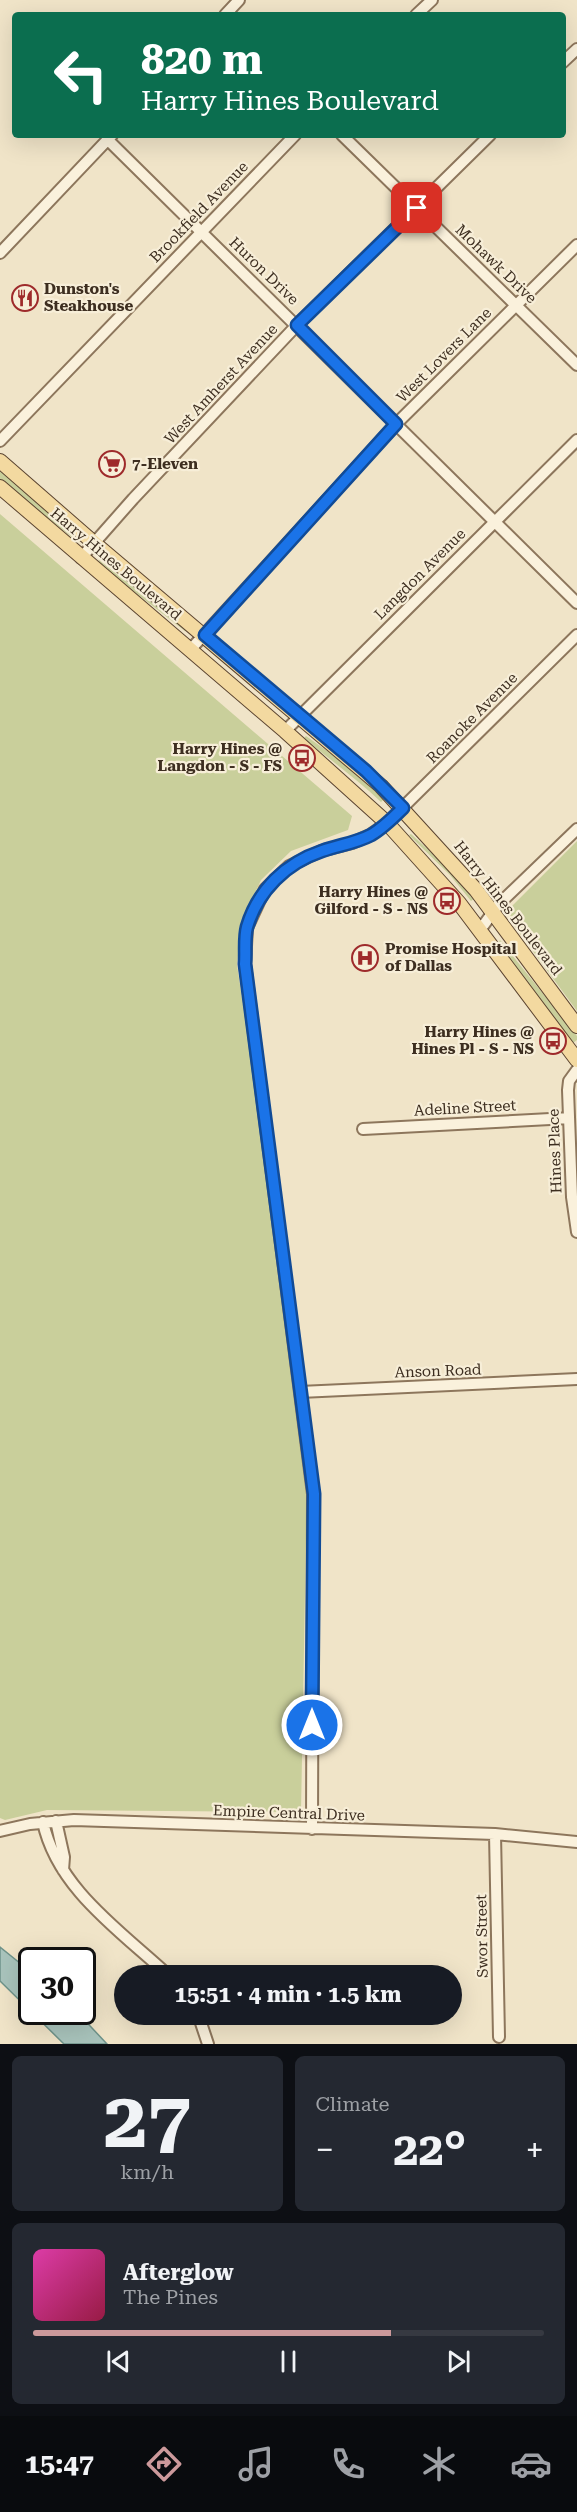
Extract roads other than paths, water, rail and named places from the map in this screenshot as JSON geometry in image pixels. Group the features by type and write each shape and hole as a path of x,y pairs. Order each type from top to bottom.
{"main road":[{"name":"Harry Hines Boulevard","path":"0,461 94,543 366,771 461,871 577,1026"},
{"name":"Harry Hines Boulevard","path":"0,487 81,558 192,649 387,823 439,879 480,930 577,1060"}],"street":[{"path":"228,12 240,0"},
{"path":"419,12 432,0"},
{"path":"566,59 577,49"},
{"path":"0,253 109,138"},
{"name":"Huron Drive","path":"111,138 201,232 577,603"},
{"name":"Brookfield Avenue","path":"0,441 293,138"},
{"name":"Mohawk Drive","path":"345,138 577,365"},
{"name":"West Amherst Avenue","path":"81,558 297,325 487,138"},
{"name":"West Lovers Lane","path":"192,649 396,424 577,245"},
{"name":"Langdon Avenue","path":"285,731 577,440"},
{"name":"Roanoke Avenue","path":"312,1829 314,1494 245,964 247,928 265,889 289,866 321,851 370,835 387,823 577,635"},
{"path":"480,930 493,912 577,829"},
{"name":"Hines Place","path":"577,1070 569,1081 572,1197 577,1232"},
{"name":"Adeline Street","path":"363,1129 569,1118"},
{"name":"Anson Road","path":"300,1392 577,1379"},
{"path":"56,1821 64,1857 63,1870"},
{"name":"Empire Central Drive","path":"0,1831 56,1821 495,1834 577,1842"},
{"path":"43,1822 56,1861 75,1888 157,1965"},
{"name":"Swor Street","path":"495,1834 499,2037"},
{"path":"202,2025 208,2044"}],"water":[{"path":"0,1947 18,1962 18,1999 0,1981"},
{"path":"45,2025 89,2025 107,2044 64,2044"}],"place":[{"name":"Dunston's Steakhouse","path":"25,298"},
{"name":"7-Eleven","path":"112,464"},
{"name":"Harry Hines @ Langdon - S - FS","path":"302,758"},
{"name":"Harry Hines @ Gilford - S - NS","path":"447,901"},
{"name":"Promise Hospital of Dallas","path":"365,958"},
{"name":"Harry Hines @ Hines Pl - S - NS","path":"553,1041"}]}
